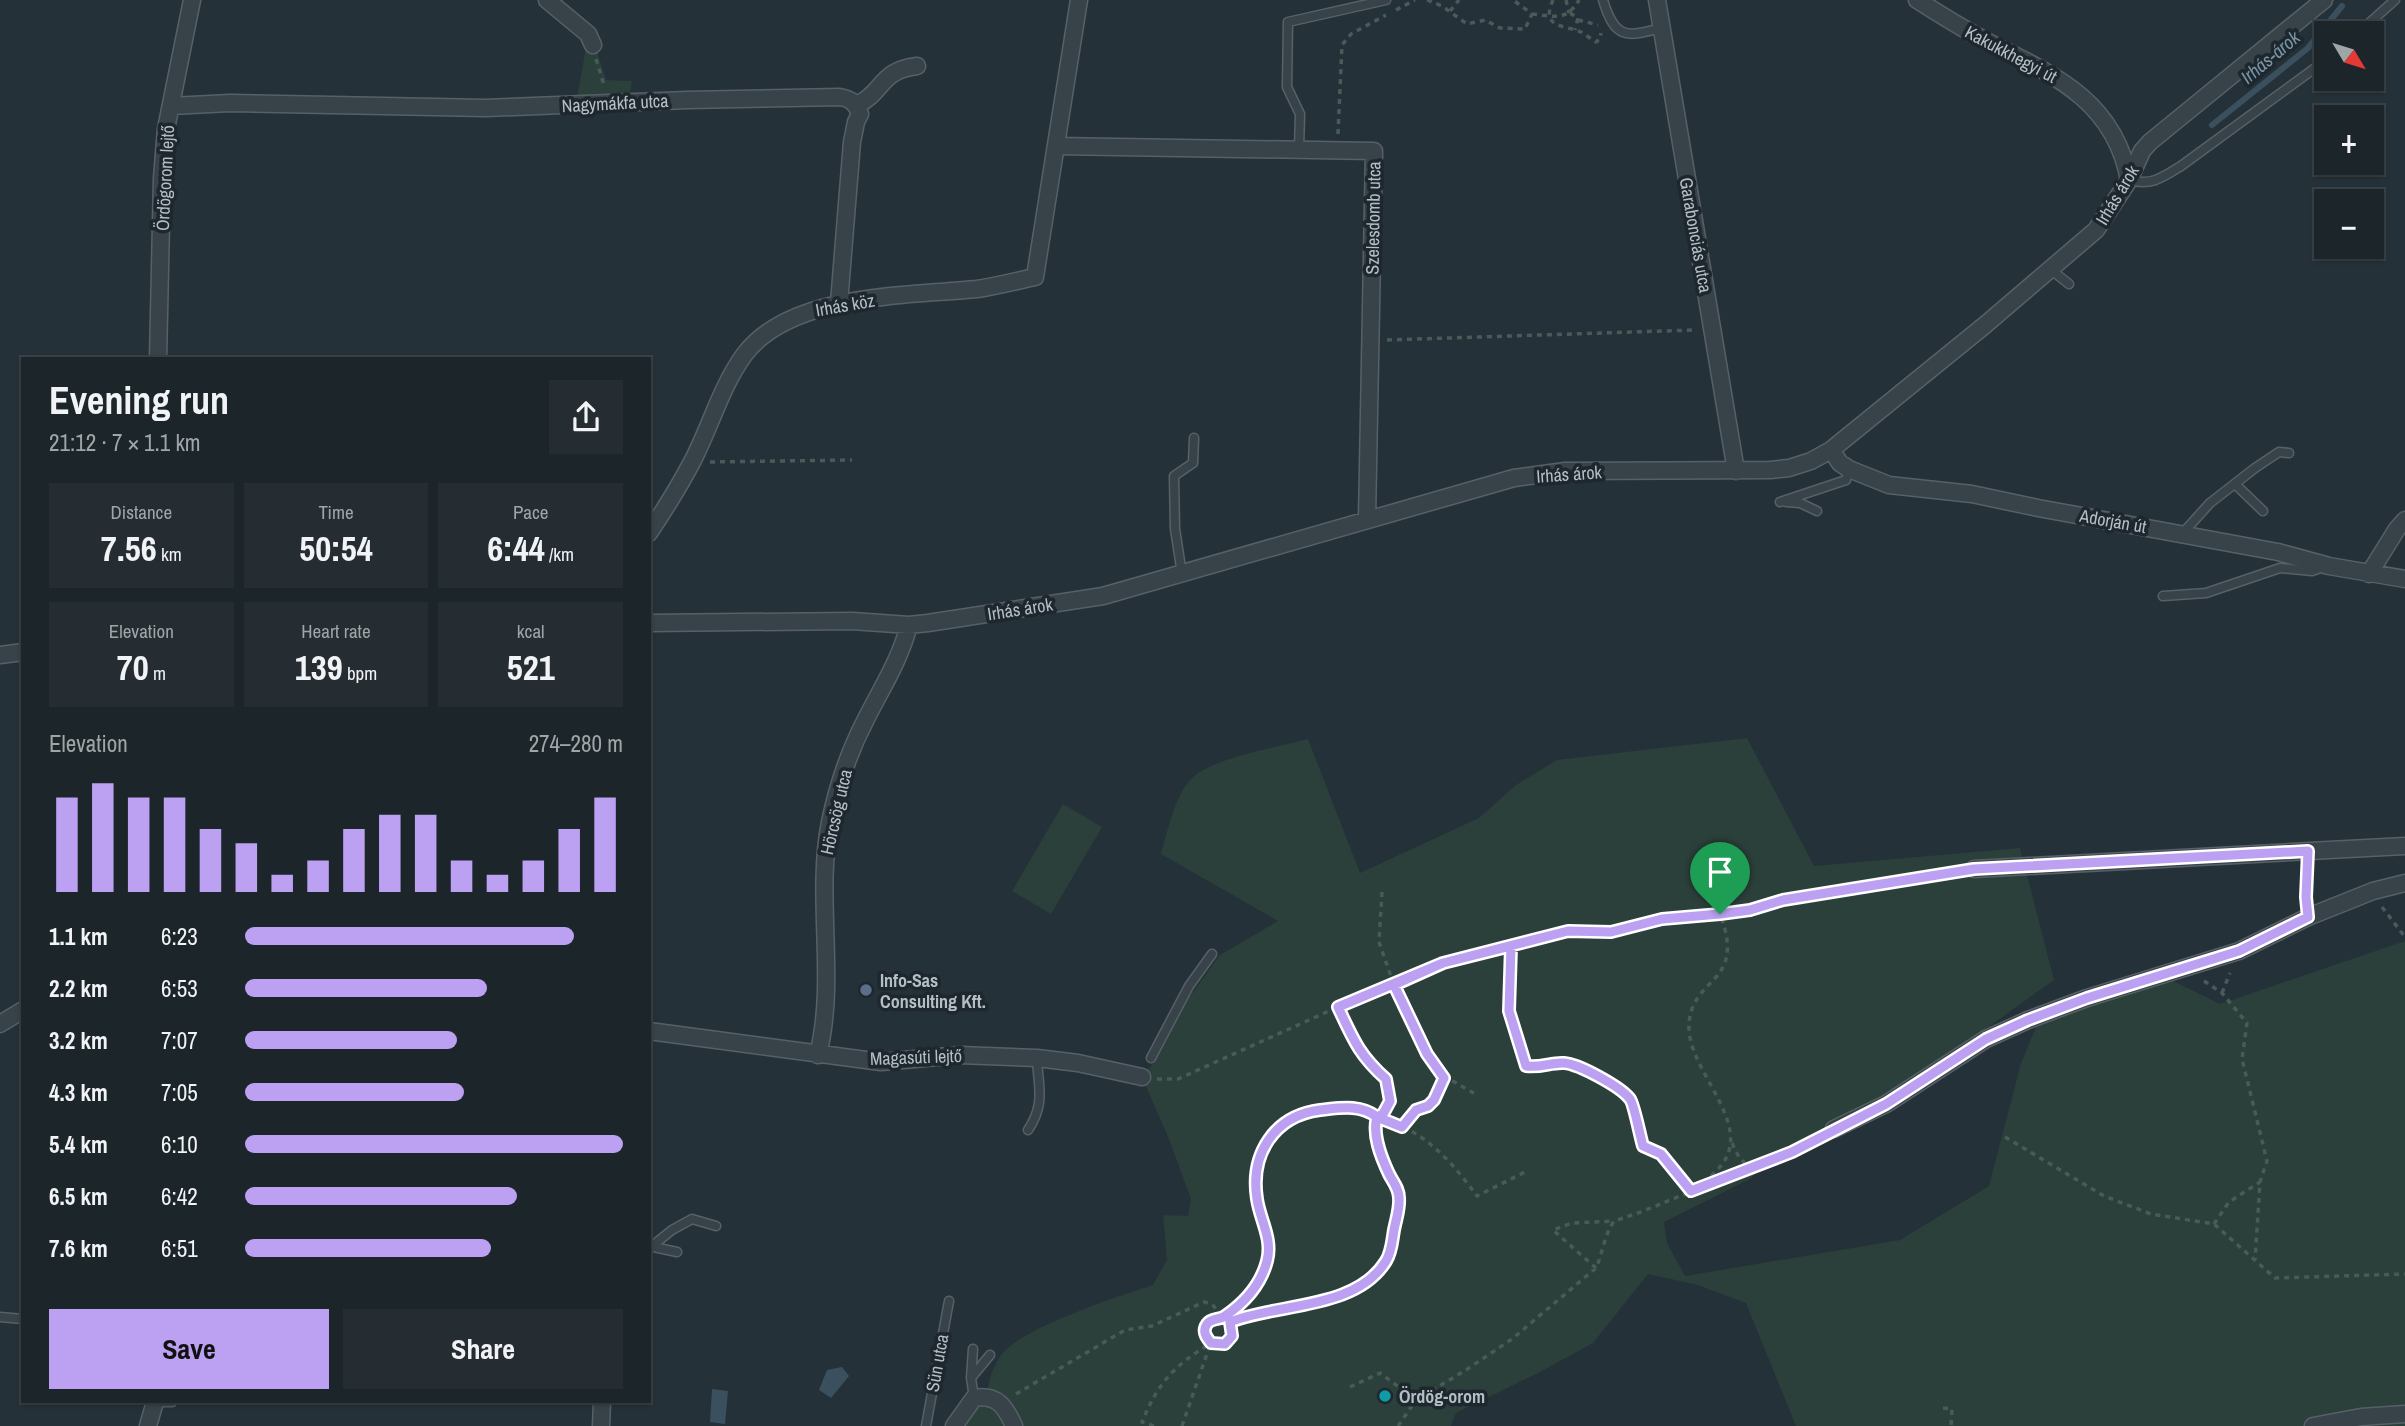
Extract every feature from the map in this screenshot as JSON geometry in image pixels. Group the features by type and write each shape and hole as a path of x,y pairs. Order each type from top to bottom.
{"street":[{"name":"Ördögorom lejtő","path":"158,357 162,178 166,129 192,0"},
{"path":"547,0 588,34 593,45"},
{"path":"1056,146 1079,0"},
{"name":"Garabonciás utca","path":"1657,0 1736,471"},
{"name":"Irhás árok","path":"651,623 852,621 909,625 1103,596 1502,481 1565,471 1736,471 1789,468 1811,461 1831,450 2096,230 2129,180 2142,151 2150,142 2325,0"},
{"name":"Kakukkhegyi út","path":"1926,2 1973,34 2045,70 2081,96 2110,128 2126,161 2129,180"},
{"path":"839,303 852,142 860,114 857,105 866,101 889,75 902,68 917,66"},
{"name":"Nagymákfa utca","path":"171,106 256,103 486,108 839,97 850,99 857,105"},
{"name":"Szelesdomb utca","path":"1056,146 1374,151 1367,519"},
{"name":"Irhás köz","path":"651,530 692,462 728,380 754,344 773,329 811,310 839,303 982,288 1035,277 1056,146"},
{"name":"Adorján út","path":"1831,450 1840,463 1878,482 1972,494 2405,579"},
{"path":"2369,574 2405,520"},
{"name":"Hörcsög utca","path":"818,1055 823,1033 826,989 823,869 830,820 857,737 902,650 909,625"},
{"path":"0,655 21,652"},
{"path":"1974,869 2405,846"},
{"path":"1833,1129 1886,1104 1986,1039 2028,1020 2087,998 2239,951 2308,917 2373,891 2405,883"},
{"path":"0,1024 21,1011"},
{"name":"Magasúti lejtő","path":"651,1031 881,1062 960,1055 1037,1058 1078,1063 1142,1077"},
{"path":"954,1426 974,1398 985,1396 998,1401 1008,1412 1014,1426"},
{"path":"148,1426 155,1403"},
{"path":"601,1426 602,1403"},
{"path":"2313,1426 2361,1417 2405,1414"}],"lane":[{"path":"1299,149 1300,114 1287,87 1288,22 1386,0"},
{"path":"1604,0 1613,21 1624,33 1633,36 1661,28"},
{"path":"2376,0 2385,9"},
{"path":"2372,21 2395,0"},
{"path":"2129,180 2143,184 2156,181 2181,166 2314,69"},
{"path":"2050,269 2069,284"},
{"path":"1182,574 1175,529 1174,476 1193,463 1195,438"},
{"path":"2182,534 2210,503 2255,468 2278,452 2289,453"},
{"path":"1817,511 1800,503 1780,502 1846,480 1849,469"},
{"path":"2236,485 2263,511"},
{"path":"2163,596 2206,593 2280,568 2312,571 2329,566"},
{"path":"1151,1058 1189,986 1212,954"},
{"path":"1028,1130 1041,1103 1037,1058"},
{"path":"651,1245 692,1219 716,1226"},
{"path":"651,1246 677,1252"},
{"name":"Sün utca","path":"926,1426 949,1301"},
{"path":"0,1317 21,1319"},
{"name":"Sün utca","path":"973,1349 971,1378 974,1398"},
{"name":"Sün utca","path":"971,1378 990,1355"}],"path":[{"path":"1427,0 1450,11 1467,24 1485,20 1500,27 1525,29 1532,14"},
{"path":"1450,11 1458,0"},
{"path":"1513,0 1532,14 1550,16 1570,13 1579,0"},
{"path":"1553,0 1550,16 1556,24 1599,42 1602,36 1593,17 1585,23"},
{"path":"1566,0 1570,13 1578,20 1598,25"},
{"path":"1556,24 1562,16"},
{"path":"1575,30 1578,20"},
{"path":"1338,135 1342,45 1351,34 1361,29"},
{"path":"593,45 603,85 614,87"},
{"path":"1371,341 1712,330"},
{"path":"692,462 852,460"},
{"path":"2308,851 2308,917"},
{"path":"1167,1080 1178,1079 1443,963 1568,931 1611,932 1662,919 1750,910 1796,898 1974,869"},
{"path":"2373,891 2405,937"},
{"path":"1382,892 1379,942 1394,985 1427,1054 1444,1078 1475,1094"},
{"path":"1720,914 1728,936 1729,954 1725,967 1696,1001 1690,1018 1689,1032 1699,1062 1727,1118 1732,1143 1738,1156 1752,1167"},
{"path":"1511,946 1509,1011 1526,1066 1540,1068 1564,1063 1592,1073 1614,1086 1631,1100 1643,1146 1661,1154 1691,1191"},
{"path":"2187,968 2222,993 2247,1023 2242,1059 2267,1161 2260,1182 2255,1260"},
{"path":"1230,1322 1250,1314 1319,1303 1341,1294 1374,1275 1386,1261 1393,1246 1399,1196 1377,1140 1375,1124 1377,1117 1383,1114 1390,1101 1386,1079 1370,1065 1357,1048 1338,1007"},
{"path":"1402,1127 1416,1110 1428,1106 1434,1100 1444,1078"},
{"path":"1211,1343 1204,1330 1207,1323 1223,1318 1257,1285 1269,1255 1268,1237 1257,1198 1258,1160 1266,1143 1290,1119 1309,1112 1354,1107 1369,1111 1430,1143 1465,1179 1477,1196 1527,1171"},
{"path":"1596,1268 1553,1230 1572,1223 1614,1222 1650,1210 1792,1152 1833,1129"},
{"path":"2005,1137 2104,1196 2151,1214 2214,1224 2275,1278 2405,1274"},
{"path":"1691,1191 1725,1160 1732,1143"},
{"path":"2214,1224 2229,1202 2260,1182"},
{"path":"1398,1426 1416,1400 1512,1339 1596,1268 1603,1253 1605,1239 1614,1222"},
{"path":"998,1401 1029,1388 1125,1330 1152,1326 1205,1302 1217,1308 1223,1318 1230,1322"},
{"path":"1154,1426 1142,1422 1153,1395 1179,1363 1211,1343 1225,1344 1230,1340 1230,1322"},
{"path":"1182,1426 1211,1343"},
{"path":"1350,1387 1380,1373 1416,1400"},
{"path":"1943,1408 1952,1409 1951,1426"}],"green space":[{"path":"595,45 606,80 632,81 629,99 576,103 586,48"},
{"path":"1747,738 1814,866 2020,848 2054,980 1892,1096 1760,1165 1752,1178 1664,1222 1667,1243 1685,1276 1900,1240 1989,1186 2021,1063 2036,1027 2167,978 2220,1004 2405,941 2405,1426 1796,1426 1746,1303 1698,1285 1648,1274 1593,1343 1456,1413 1451,1426 954,1426 974,1398 988,1390 996,1363 1012,1345 1028,1334 1072,1314 1153,1285 1167,1260 1163,1215 1188,1216 1191,1199 1142,1077 1156,1060 1186,1002 1220,955 1278,921 1161,854 1176,804 1191,779 1229,759 1308,739 1360,873 1479,818 1516,785 1557,760"},
{"path":"1063,804 1102,827 1051,914 1012,891"}],"water":[{"path":"842,1367 849,1376 831,1398 819,1390 827,1370"},
{"path":"712,1389 728,1391 725,1424 710,1422"}],"waterway":[{"name":"Irhás-árok","path":"2212,125 2308,48 2342,6"}],"place":[{"name":"Info-Sas Consulting Kft.","path":"866,990"},
{"name":"Ördög-orom","path":"1385,1396"}],"route":[{"path":"1720,914 1662,919 1611,932 1568,931 1443,963 1338,1007 1357,1048 1365,1060 1386,1079 1390,1101 1383,1114 1377,1117 1369,1111 1354,1107 1309,1112 1290,1119 1266,1143 1258,1160 1256,1179 1257,1198 1268,1237 1269,1255 1265,1268 1257,1285 1242,1301 1223,1318 1207,1323 1204,1330 1206,1337 1211,1343 1225,1344 1232,1336 1230,1322 1250,1314 1319,1303 1350,1291 1374,1275 1386,1261 1393,1246 1399,1196 1377,1140 1377,1117 1402,1127 1416,1110 1428,1106 1434,1100 1444,1078 1427,1054 1394,985 1443,963 1511,946 1509,1011 1526,1066 1540,1068 1564,1063 1592,1073 1614,1086 1631,1100 1643,1146 1661,1154 1691,1191 1792,1152 1886,1104 1986,1039 2028,1020 2087,998 2239,951 2308,917 2308,851 1974,869 1783,900 1750,910 1720,914"}]}
